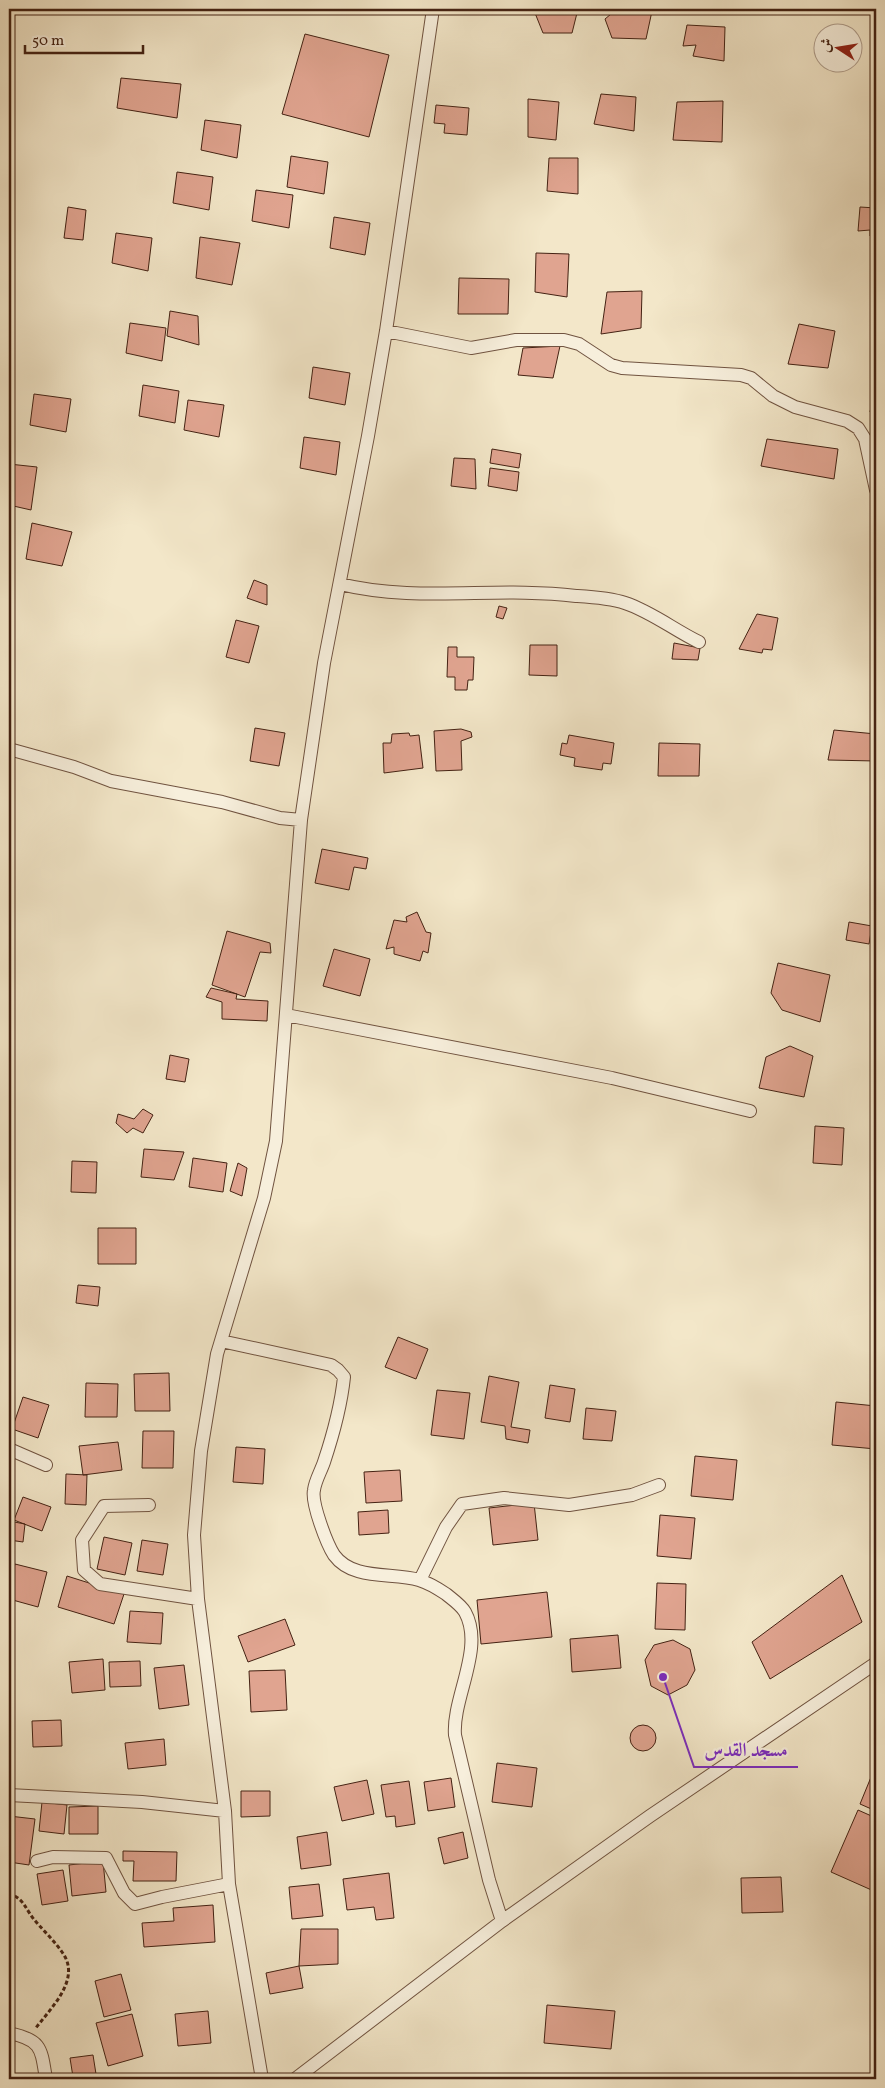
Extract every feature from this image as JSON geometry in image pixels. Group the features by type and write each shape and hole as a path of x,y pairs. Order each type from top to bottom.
{"street":[{"path":"262,2079 229,1884 225,1811 198,1599 194,1535 201,1460 221,1342 264,1198 274,1150 301,820 324,663 386,331 433,9"},
{"path":"386,331 471,348 516,340 564,340 579,344 611,365 622,368 726,373 751,378 773,396 795,408 847,421 858,428 865,439 876,490"},
{"path":"340,584 390,593 553,593 624,602 652,615 675,630 699,642"},
{"path":"9,749 74,767 111,781 222,802 280,818 301,820"},
{"path":"286,1015 612,1078 750,1111"},
{"path":"221,1342 330,1365 338,1370 344,1377 343,1388 331,1440 313,1491 316,1511 334,1554 344,1564 358,1571 420,1580 452,1598 465,1612 470,1632 470,1652 456,1710 455,1735 489,1880 502,1921"},
{"path":"9,1449 46,1466"},
{"path":"420,1580 446,1527 462,1504 504,1498 569,1505 632,1495 659,1484"},
{"path":"149,1505 104,1506 82,1540 84,1570 100,1584 198,1599"},
{"path":"295,2079 502,1921 650,1816 876,1663"},
{"path":"9,1795 142,1802 225,1811"},
{"path":"37,1861 53,1857 106,1858 124,1893 135,1904 229,1884"},
{"path":"9,2033 29,2037 42,2053 46,2079"}],"path":[{"path":"9,1893 21,1898 31,1916 64,1954 69,1966 66,1986 29,2037"}],"building":[{"path":"539,9 578,9 572,33 543,33 535,13"},
{"path":"617,9 652,11 646,39 612,38 605,19"},
{"path":"732,9 773,9 772,13"},
{"path":"687,25 725,27 724,61 693,56 696,45 683,46"},
{"path":"305,34 389,55 369,137 282,114"},
{"path":"121,78 181,84 177,118 117,108"},
{"path":"601,94 636,97 634,131 594,124"},
{"path":"528,99 559,102 556,140 528,137"},
{"path":"723,101 722,142 673,140 677,102"},
{"path":"436,105 469,108 467,135 444,133 445,124 434,123"},
{"path":"205,120 241,125 237,158 201,150"},
{"path":"291,156 328,162 324,194 287,187"},
{"path":"549,158 578,158 578,194 547,191"},
{"path":"177,172 213,177 209,210 173,203"},
{"path":"256,190 293,195 289,228 252,221"},
{"path":"68,207 86,210 83,240 64,238"},
{"path":"860,207 876,208 876,236 870,236 870,230 858,231"},
{"path":"334,217 370,223 365,255 330,248"},
{"path":"116,233 152,238 148,271 112,263"},
{"path":"200,237 240,243 232,285 196,278"},
{"path":"536,253 569,254 567,297 535,292"},
{"path":"459,278 509,279 508,314 458,314"},
{"path":"642,291 641,328 601,334 607,292"},
{"path":"170,311 198,316 199,345 167,336"},
{"path":"130,323 166,328 162,361 126,353"},
{"path":"799,324 835,331 828,368 788,364"},
{"path":"560,346 553,378 518,375 523,348"},
{"path":"313,367 350,373 345,405 309,398"},
{"path":"876,383 876,413 870,412"},
{"path":"143,385 179,391 175,423 139,416"},
{"path":"34,394 71,399 66,432 30,425"},
{"path":"188,400 224,405 219,437 184,430"},
{"path":"304,437 340,442 336,475 300,468"},
{"path":"767,439 838,449 834,479 761,466"},
{"path":"492,449 521,454 519,468 490,463"},
{"path":"454,458 475,459 476,489 451,486"},
{"path":"9,464 37,467 31,510 9,505"},
{"path":"490,468 519,472 517,491 488,486"},
{"path":"32,523 72,532 62,566 26,559"},
{"path":"254,580 267,585 267,605 247,598"},
{"path":"499,606 507,608 503,619 496,617"},
{"path":"757,614 778,618 772,650 763,649 762,653 739,649"},
{"path":"236,620 259,626 249,663 226,657"},
{"path":"674,643 700,648 698,660 672,659"},
{"path":"530,645 557,645 557,676 529,675"},
{"path":"448,647 457,647 457,657 474,657 473,680 468,680 467,690 455,690 455,677 447,677"},
{"path":"255,728 285,733 279,766 250,761"},
{"path":"461,729 471,732 472,737 461,741 462,770 436,771 434,731"},
{"path":"834,730 876,734 876,761 828,760"},
{"path":"409,733 410,736 419,735 423,768 384,773 383,743 391,743 392,734"},
{"path":"569,735 614,743 611,764 603,763 602,770 574,766 575,758 560,755 562,743 567,744"},
{"path":"659,743 700,744 699,776 658,776"},
{"path":"322,849 368,858 366,869 354,867 349,890 315,883"},
{"path":"417,912 426,932 431,933 428,953 423,951 420,961 394,954 394,947 386,949 394,920 407,922 406,917"},
{"path":"849,922 872,926 869,944 846,940"},
{"path":"227,931 270,943 271,953 260,952 245,997 212,985"},
{"path":"334,949 370,959 360,996 323,986"},
{"path":"778,963 830,975 820,1022 782,1010 771,993"},
{"path":"211,988 237,994 236,999 268,1001 267,1021 222,1019 222,1002 206,997"},
{"path":"790,1046 813,1056 804,1097 759,1088 766,1057"},
{"path":"170,1055 189,1059 185,1082 166,1079"},
{"path":"143,1109 153,1115 143,1133 133,1128 127,1133 116,1123 118,1114 134,1119"},
{"path":"815,1126 844,1128 842,1165 813,1163"},
{"path":"144,1149 184,1152 174,1180 141,1177"},
{"path":"193,1158 227,1163 223,1192 189,1187"},
{"path":"72,1161 97,1162 96,1193 71,1192"},
{"path":"238,1163 247,1168 242,1196 230,1191"},
{"path":"98,1228 136,1228 136,1264 98,1264"},
{"path":"78,1285 100,1287 98,1306 76,1303"},
{"path":"398,1337 428,1349 416,1379 385,1367"},
{"path":"169,1373 170,1411 135,1411 134,1374"},
{"path":"489,1376 519,1382 511,1427 530,1430 528,1443 506,1439 505,1426 481,1422"},
{"path":"86,1383 118,1384 117,1417 85,1417"},
{"path":"550,1385 575,1389 570,1422 545,1418"},
{"path":"437,1390 470,1393 464,1439 431,1435"},
{"path":"23,1397 49,1405 38,1438 12,1429"},
{"path":"836,1402 876,1406 876,1449 832,1445"},
{"path":"586,1408 616,1411 612,1441 583,1439"},
{"path":"143,1431 174,1431 173,1468 142,1468"},
{"path":"118,1442 122,1470 83,1475 79,1446"},
{"path":"236,1447 265,1449 263,1484 233,1482"},
{"path":"695,1456 737,1460 733,1500 691,1496"},
{"path":"400,1470 402,1501 366,1503 364,1472"},
{"path":"66,1474 87,1475 86,1505 65,1504"},
{"path":"23,1497 51,1507 42,1531 14,1520"},
{"path":"534,1503 538,1540 493,1545 489,1508"},
{"path":"388,1510 389,1533 359,1535 358,1512"},
{"path":"660,1515 695,1518 691,1559 657,1556"},
{"path":"9,1521 25,1524 23,1542 9,1540"},
{"path":"104,1537 132,1543 125,1575 97,1569"},
{"path":"142,1540 168,1544 163,1575 137,1571"},
{"path":"15,1564 47,1572 38,1607 9,1599 9,1589"},
{"path":"842,1575 862,1622 770,1679 752,1642"},
{"path":"67,1576 124,1594 114,1624 58,1607"},
{"path":"657,1583 686,1584 685,1630 655,1629"},
{"path":"547,1592 552,1637 481,1644 477,1600"},
{"path":"130,1611 163,1613 161,1644 127,1642"},
{"path":"285,1619 295,1645 248,1662 238,1636"},
{"path":"618,1635 621,1668 572,1672 570,1639"},
{"path":"673,1640 690,1649 695,1670 687,1685 668,1695 651,1686 645,1660 654,1645"},
{"path":"103,1659 105,1690 72,1693 69,1662"},
{"path":"140,1661 141,1686 110,1687 109,1662"},
{"path":"184,1665 189,1705 159,1709 154,1668"},
{"path":"285,1670 287,1710 251,1712 249,1671"},
{"path":"61,1720 62,1746 33,1747 32,1721"},
{"path":"643,1725 652,1729 656,1738 652,1747 643,1751 634,1747 630,1738 634,1729"},
{"path":"164,1739 166,1765 128,1769 125,1743"},
{"path":"497,1763 537,1768 532,1807 492,1802"},
{"path":"876,1765 876,1811 860,1804"},
{"path":"451,1778 455,1807 428,1811 424,1782"},
{"path":"367,1780 374,1814 342,1821 334,1787"},
{"path":"409,1781 415,1824 396,1827 395,1816 386,1817 381,1785"},
{"path":"241,1791 270,1791 270,1816 241,1817"},
{"path":"42,1802 67,1805 64,1834 39,1831"},
{"path":"98,1806 98,1834 69,1834 69,1807"},
{"path":"858,1810 876,1818 876,1892 831,1872"},
{"path":"9,1816 35,1819 29,1865 9,1862"},
{"path":"327,1832 331,1865 301,1869 297,1837"},
{"path":"463,1832 468,1858 444,1864 438,1838"},
{"path":"123,1851 177,1852 176,1881 133,1881 134,1861 123,1861"},
{"path":"103,1861 106,1892 72,1896 69,1865"},
{"path":"63,1870 68,1901 42,1905 37,1874"},
{"path":"389,1873 394,1918 376,1920 374,1907 347,1910 343,1879"},
{"path":"781,1877 783,1912 742,1913 741,1878"},
{"path":"319,1884 323,1916 292,1919 289,1887"},
{"path":"213,1905 215,1942 144,1947 142,1923 174,1921 173,1908"},
{"path":"301,1929 338,1929 338,1964 299,1966"},
{"path":"299,1966 303,1988 270,1994 266,1973"},
{"path":"121,1974 131,2010 104,2017 95,1981"},
{"path":"547,2005 615,2011 611,2049 544,2043"},
{"path":"208,2011 211,2043 178,2046 175,2014"},
{"path":"132,2014 143,2056 108,2066 96,2023"},
{"path":"93,2055 96,2074 73,2077 70,2058"}],"place":[{"name":"مسجد القدس","path":"663,1677"}]}
